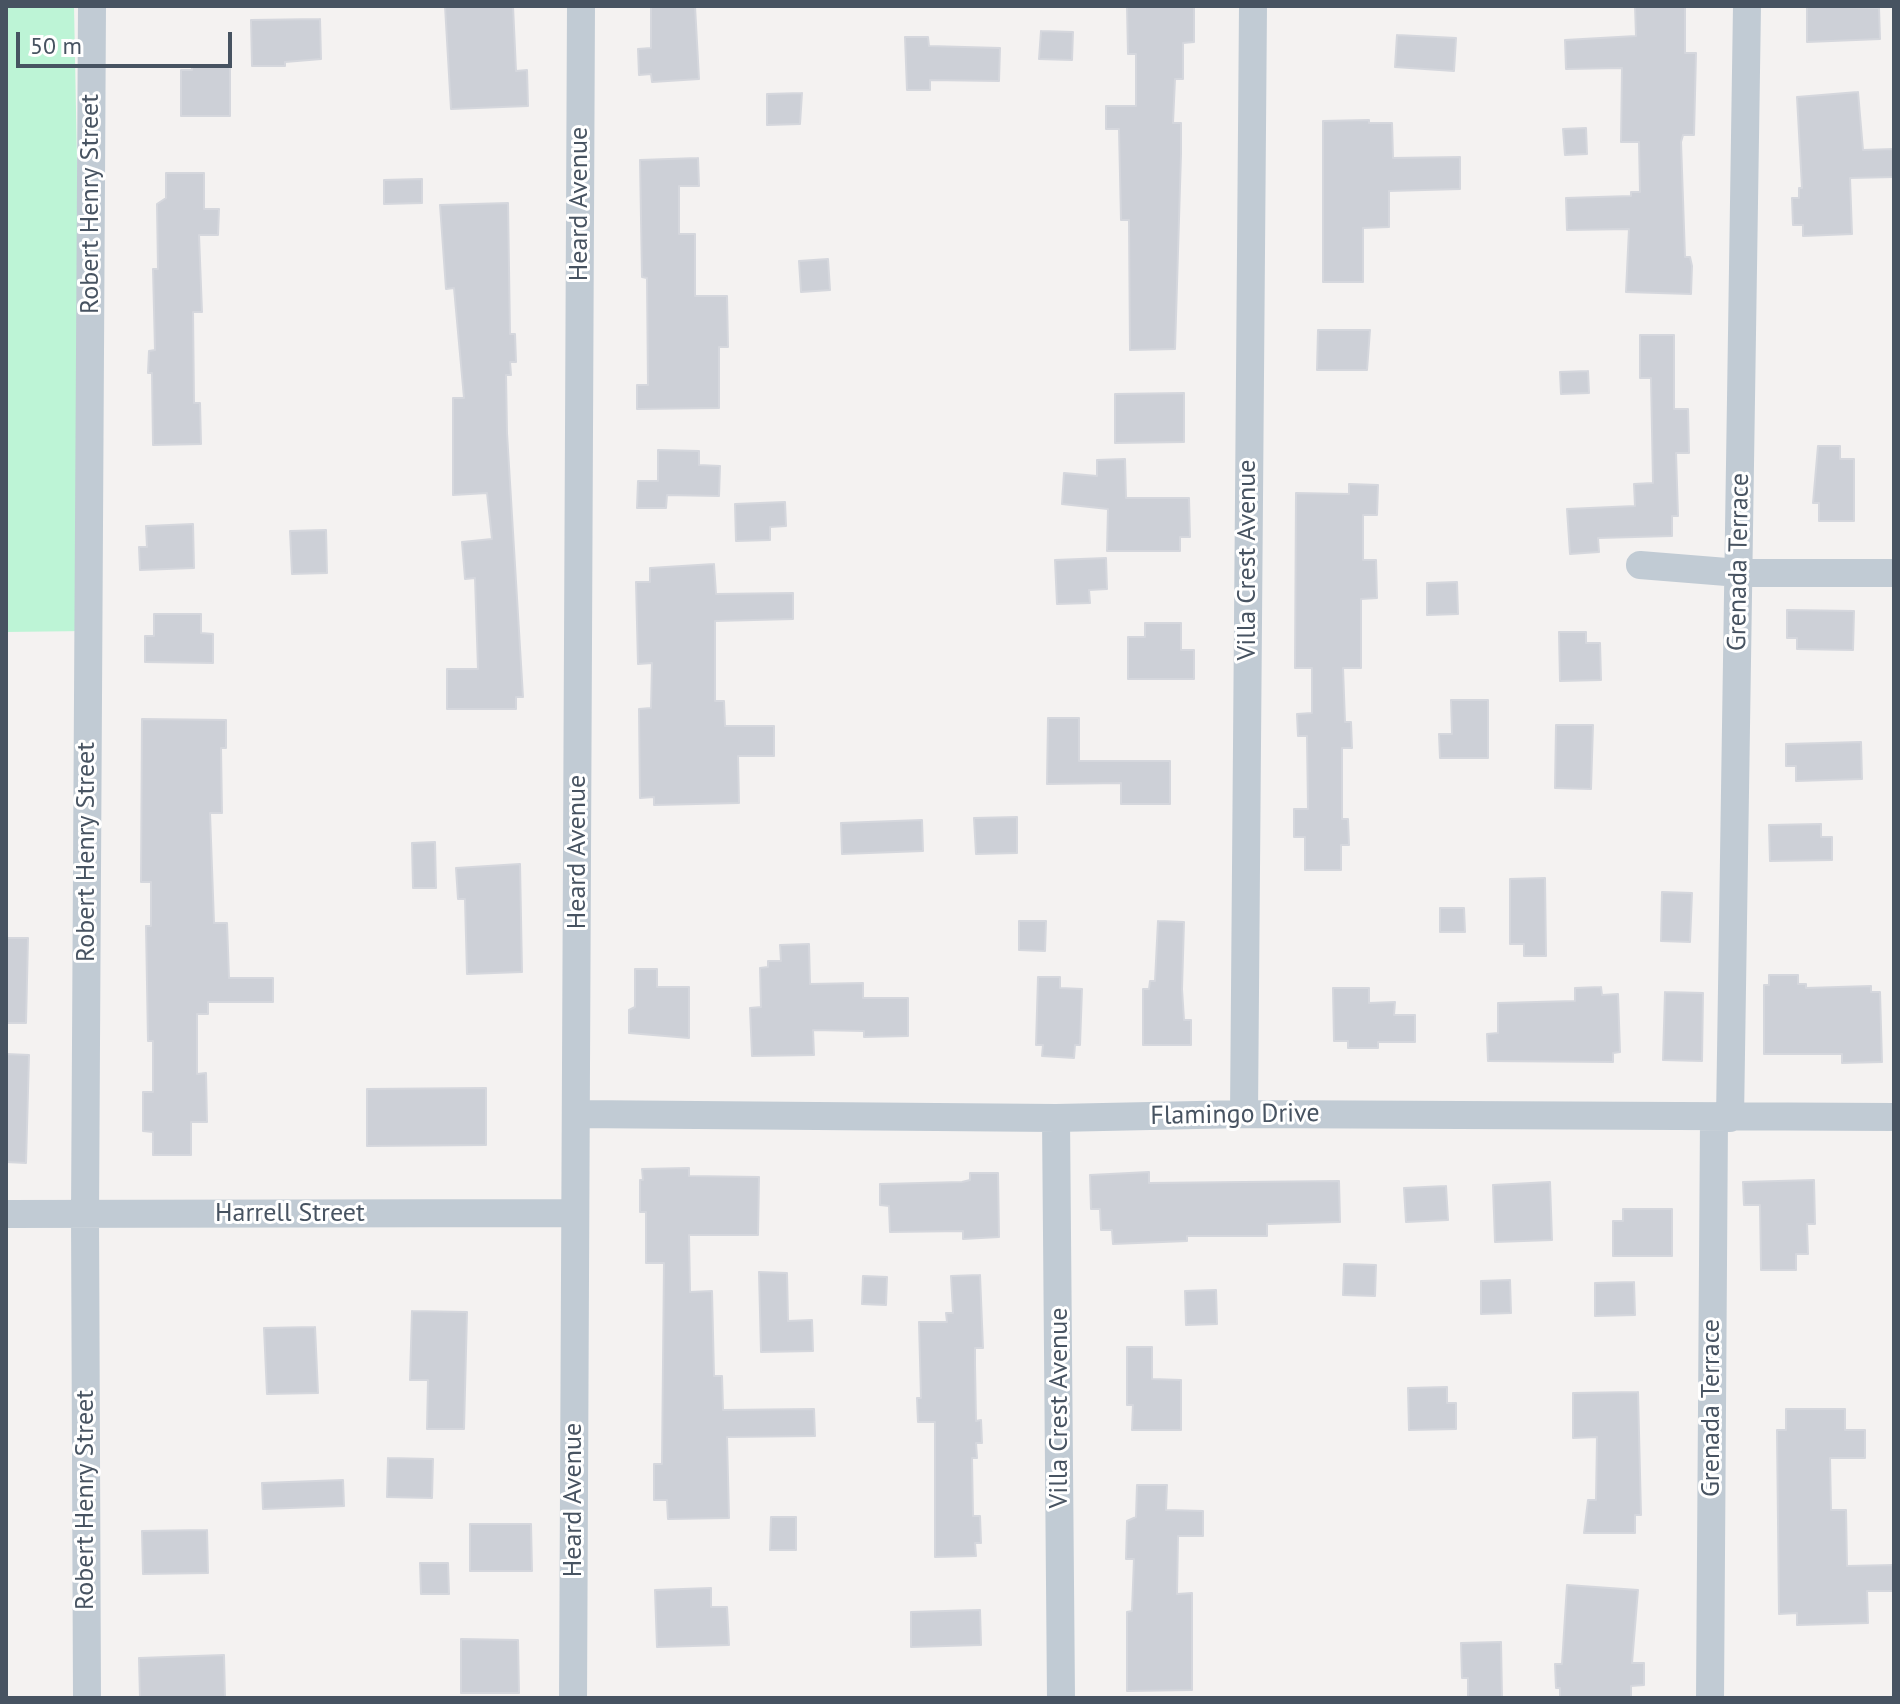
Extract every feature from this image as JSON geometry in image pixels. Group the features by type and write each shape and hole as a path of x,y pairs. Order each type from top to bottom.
{"street":[{"name":"Robert Henry Street","path":"87,1698 85,1214 92,6"},
{"name":"Heard Avenue","path":"573,1698 581,6"},
{"name":"Villa Crest Avenue","path":"1244,1114 1253,6"},
{"name":"Grenada Terrace","path":"1710,1698 1722,1118 1739,573 1747,6"},
{"path":"1640,565 1739,573 1894,573"},
{"name":"Flamingo Drive","path":"577,1114 1056,1118 1244,1114 1894,1117"},
{"name":"Villa Crest Avenue","path":"1056,1118 1061,1698"},
{"name":"Harrell Street","path":"6,1214 574,1213"}],"green space":[{"path":"6,6 74,6 86,631 6,632"}],"building":[{"path":"445,6 513,6 516,71 527,70 528,106 451,109"},
{"path":"651,6 695,6 699,79 652,82 651,74 639,75 638,49 651,48"},
{"path":"1127,6 1194,6 1194,42 1183,43 1183,79 1175,79 1173,123 1181,123 1181,154 1175,349 1130,350 1129,220 1121,220 1119,129 1106,129 1106,106 1136,106 1136,54 1128,54"},
{"path":"1635,6 1685,6 1685,53 1696,53 1694,135 1683,135 1681,142 1685,257 1690,257 1692,266 1691,294 1626,292 1629,229 1567,230 1566,198 1631,196 1631,192 1640,192 1639,142 1621,142 1622,68 1566,69 1565,40 1636,36"},
{"path":"1807,6 1879,8 1880,39 1807,42"},
{"path":"320,19 321,59 285,62 285,66 252,66 251,20"},
{"path":"1041,31 1073,32 1072,60 1039,59"},
{"path":"1397,35 1456,38 1454,71 1395,67"},
{"path":"905,37 928,37 929,46 1000,48 999,81 930,80 930,90 907,90"},
{"path":"192,65 230,65 230,116 181,116 181,70 192,70"},
{"path":"1858,92 1863,150 1894,149 1894,177 1850,178 1852,234 1803,236 1803,225 1793,225 1792,198 1799,198 1799,188 1802,188 1797,97"},
{"path":"802,93 800,124 767,125 767,94"},
{"path":"1369,120 1369,123 1392,123 1393,158 1460,157 1460,189 1389,191 1389,227 1363,228 1363,282 1323,282 1323,121"},
{"path":"1586,128 1587,154 1565,155 1563,129"},
{"path":"698,158 699,186 679,186 679,234 695,234 695,296 727,296 728,347 719,347 719,408 637,409 637,385 648,385 647,278 642,277 640,160"},
{"path":"166,173 204,173 204,209 219,209 218,235 199,235 202,312 193,312 194,403 200,403 201,444 153,445 149,351 155,350 153,269 158,269 157,204 166,198"},
{"path":"422,179 422,203 384,204 384,180"},
{"path":"508,203 510,334 515,334 516,362 510,362 511,375 506,375 507,433 523,697 516,697 516,709 447,709 447,669 478,669 475,578 465,579 462,542 492,539 487,493 453,495 453,398 464,398 454,288 446,289 440,205"},
{"path":"828,259 830,290 801,292 799,261"},
{"path":"1318,330 1370,330 1367,370 1317,370"},
{"path":"1640,335 1674,335 1674,409 1688,409 1689,453 1676,453 1678,516 1672,516 1672,536 1598,538 1599,552 1570,554 1567,509 1635,506 1634,484 1653,483 1651,378 1640,378"},
{"path":"1588,371 1589,393 1561,394 1560,372"},
{"path":"1184,393 1184,442 1115,443 1115,394"},
{"path":"1818,446 1840,446 1840,459 1854,459 1854,521 1819,521 1819,503 1813,503"},
{"path":"658,450 699,451 699,465 720,466 719,496 667,495 666,508 637,508 638,481 658,481"},
{"path":"1125,459 1126,498 1189,498 1190,537 1180,537 1180,551 1107,551 1108,509 1062,504 1064,473 1097,476 1097,460"},
{"path":"1349,484 1378,485 1377,515 1363,515 1363,560 1376,560 1377,598 1361,599 1361,668 1343,668 1345,722 1351,722 1352,748 1342,748 1342,819 1348,819 1349,845 1341,845 1341,870 1305,870 1305,837 1294,837 1294,809 1308,809 1307,736 1298,736 1297,714 1312,713 1312,668 1295,668 1296,493 1349,494"},
{"path":"785,502 786,526 770,527 770,540 736,541 735,504"},
{"path":"193,524 194,568 140,570 139,547 147,547 146,526"},
{"path":"326,530 327,573 292,574 290,531"},
{"path":"1106,558 1107,589 1089,590 1090,603 1057,604 1055,560"},
{"path":"714,564 716,594 793,593 793,619 715,621 715,701 724,701 725,726 774,726 774,756 738,756 739,803 654,805 654,797 640,798 639,709 651,708 652,663 638,664 636,582 650,582 650,568"},
{"path":"1457,582 1458,614 1427,615 1427,583"},
{"path":"1787,610 1854,611 1853,650 1797,649 1797,638 1787,638"},
{"path":"154,614 201,614 201,633 213,634 213,663 145,662 145,636 154,636"},
{"path":"1145,623 1181,623 1181,650 1194,650 1194,679 1128,679 1128,637 1145,637"},
{"path":"1559,632 1586,632 1586,643 1600,643 1601,680 1560,681"},
{"path":"1451,700 1488,700 1488,758 1440,758 1439,734 1452,734"},
{"path":"1048,718 1079,718 1079,761 1170,761 1170,804 1121,804 1121,783 1047,784"},
{"path":"142,719 226,720 226,748 221,748 222,813 210,813 214,923 227,923 229,978 273,978 273,1002 208,1002 208,1014 197,1014 197,1074 206,1073 207,1122 191,1122 191,1155 153,1155 153,1132 143,1131 143,1092 153,1092 153,1041 148,1041 146,926 151,926 151,882 141,882"},
{"path":"1556,725 1593,725 1591,789 1555,788"},
{"path":"1861,742 1862,779 1796,781 1796,766 1786,766 1786,744"},
{"path":"1017,817 1017,853 976,854 974,818"},
{"path":"922,820 923,851 842,854 841,823"},
{"path":"1821,824 1821,837 1832,837 1832,860 1770,861 1769,825"},
{"path":"435,842 436,888 413,888 412,843"},
{"path":"520,864 522,972 467,974 465,899 458,899 456,868"},
{"path":"1545,878 1546,956 1524,956 1524,944 1510,944 1510,879"},
{"path":"1662,892 1692,893 1690,942 1661,941"},
{"path":"1440,908 1464,908 1465,932 1440,932"},
{"path":"1019,921 1046,921 1045,951 1019,950"},
{"path":"1158,921 1184,922 1182,989 1184,1020 1191,1020 1191,1045 1143,1045 1143,989 1149,989 1150,981 1155,981"},
{"path":"6,938 28,938 26,1023 6,1023"},
{"path":"809,944 810,984 863,983 863,998 908,998 908,1036 864,1037 864,1031 813,1030 814,1055 752,1056 750,1008 761,1007 760,968 768,967 768,961 781,961 780,945"},
{"path":"635,969 657,969 657,987 689,987 689,1038 629,1033 629,1010 635,1007"},
{"path":"1769,975 1798,975 1798,984 1806,984 1806,988 1871,986 1871,992 1880,992 1882,1062 1842,1063 1842,1054 1764,1054 1764,985 1769,985"},
{"path":"1038,977 1060,977 1060,988 1082,989 1080,1045 1075,1045 1074,1058 1042,1056 1043,1045 1036,1045"},
{"path":"1601,987 1602,995 1618,994 1620,1052 1613,1053 1613,1062 1488,1061 1487,1034 1498,1033 1498,1003 1575,1001 1575,988"},
{"path":"1333,988 1369,988 1369,1003 1395,1002 1394,1015 1415,1015 1415,1042 1378,1042 1378,1048 1348,1048 1348,1041 1334,1041"},
{"path":"1665,992 1703,993 1702,1061 1663,1060"},
{"path":"6,1054 29,1055 26,1163 6,1162"},
{"path":"486,1088 486,1145 367,1146 367,1089"},
{"path":"689,1168 689,1176 759,1177 758,1235 689,1235 690,1292 712,1291 714,1376 722,1376 723,1410 814,1409 815,1436 727,1437 729,1518 668,1519 667,1500 654,1500 654,1464 662,1464 664,1263 646,1263 646,1212 640,1212 640,1180 643,1180 642,1169"},
{"path":"1149,1172 1149,1183 1339,1181 1340,1222 1267,1224 1267,1236 1187,1236 1187,1241 1113,1244 1112,1230 1101,1230 1100,1209 1091,1209 1090,1175"},
{"path":"970,1173 998,1173 999,1237 963,1239 963,1231 890,1232 889,1206 880,1205 880,1184 962,1182 970,1180"},
{"path":"1814,1180 1815,1224 1807,1224 1808,1254 1796,1254 1796,1270 1761,1270 1760,1205 1744,1205 1743,1182"},
{"path":"1550,1182 1552,1240 1495,1242 1493,1185"},
{"path":"1446,1186 1448,1220 1406,1222 1404,1188"},
{"path":"1623,1209 1672,1209 1672,1256 1613,1256 1613,1221 1623,1221"},
{"path":"1344,1264 1376,1265 1375,1296 1343,1295"},
{"path":"759,1272 787,1273 788,1321 812,1320 813,1351 761,1352"},
{"path":"980,1275 983,1348 975,1348 975,1365 976,1421 981,1420 982,1443 976,1443 977,1458 972,1458 973,1516 980,1516 981,1543 975,1543 976,1556 935,1557 935,1422 918,1422 917,1398 921,1398 919,1322 947,1322 946,1313 953,1313 951,1276"},
{"path":"863,1276 887,1277 886,1305 862,1304"},
{"path":"1510,1280 1511,1313 1481,1314 1481,1281"},
{"path":"1634,1282 1635,1315 1595,1316 1595,1283"},
{"path":"1216,1290 1217,1324 1186,1325 1185,1291"},
{"path":"412,1311 467,1312 464,1429 427,1429 428,1380 410,1380"},
{"path":"315,1327 318,1393 267,1394 264,1328"},
{"path":"1127,1347 1152,1347 1152,1379 1181,1380 1181,1430 1132,1430 1133,1405 1127,1405"},
{"path":"1447,1387 1447,1403 1456,1403 1456,1429 1409,1430 1408,1388"},
{"path":"1638,1392 1641,1515 1635,1515 1635,1533 1584,1533 1588,1500 1596,1500 1597,1437 1573,1438 1573,1393"},
{"path":"1786,1409 1845,1409 1845,1430 1865,1430 1865,1458 1830,1458 1831,1510 1846,1510 1847,1566 1894,1565 1894,1591 1867,1591 1868,1623 1797,1625 1797,1613 1779,1614 1777,1430 1786,1430"},
{"path":"388,1458 433,1459 432,1498 387,1497"},
{"path":"343,1480 344,1506 263,1509 262,1483"},
{"path":"1137,1485 1167,1485 1166,1510 1203,1511 1203,1536 1178,1536 1177,1594 1192,1593 1192,1690 1127,1691 1127,1612 1132,1611 1134,1559 1126,1559 1127,1521 1136,1517"},
{"path":"771,1517 796,1517 796,1550 770,1550"},
{"path":"470,1524 531,1524 532,1571 470,1571"},
{"path":"207,1530 208,1573 143,1574 142,1531"},
{"path":"420,1563 448,1563 449,1594 421,1594"},
{"path":"1567,1585 1638,1590 1632,1663 1644,1663 1644,1685 1631,1686 1631,1698 1560,1698 1560,1688 1556,1688 1555,1664 1562,1664"},
{"path":"711,1588 711,1607 727,1607 729,1645 657,1647 655,1590"},
{"path":"980,1610 981,1645 911,1647 911,1612"},
{"path":"461,1639 518,1640 519,1693 461,1693"},
{"path":"1501,1642 1502,1698 1468,1698 1468,1678 1462,1678 1461,1643"},
{"path":"224,1655 225,1698 140,1698 139,1658"}]}
